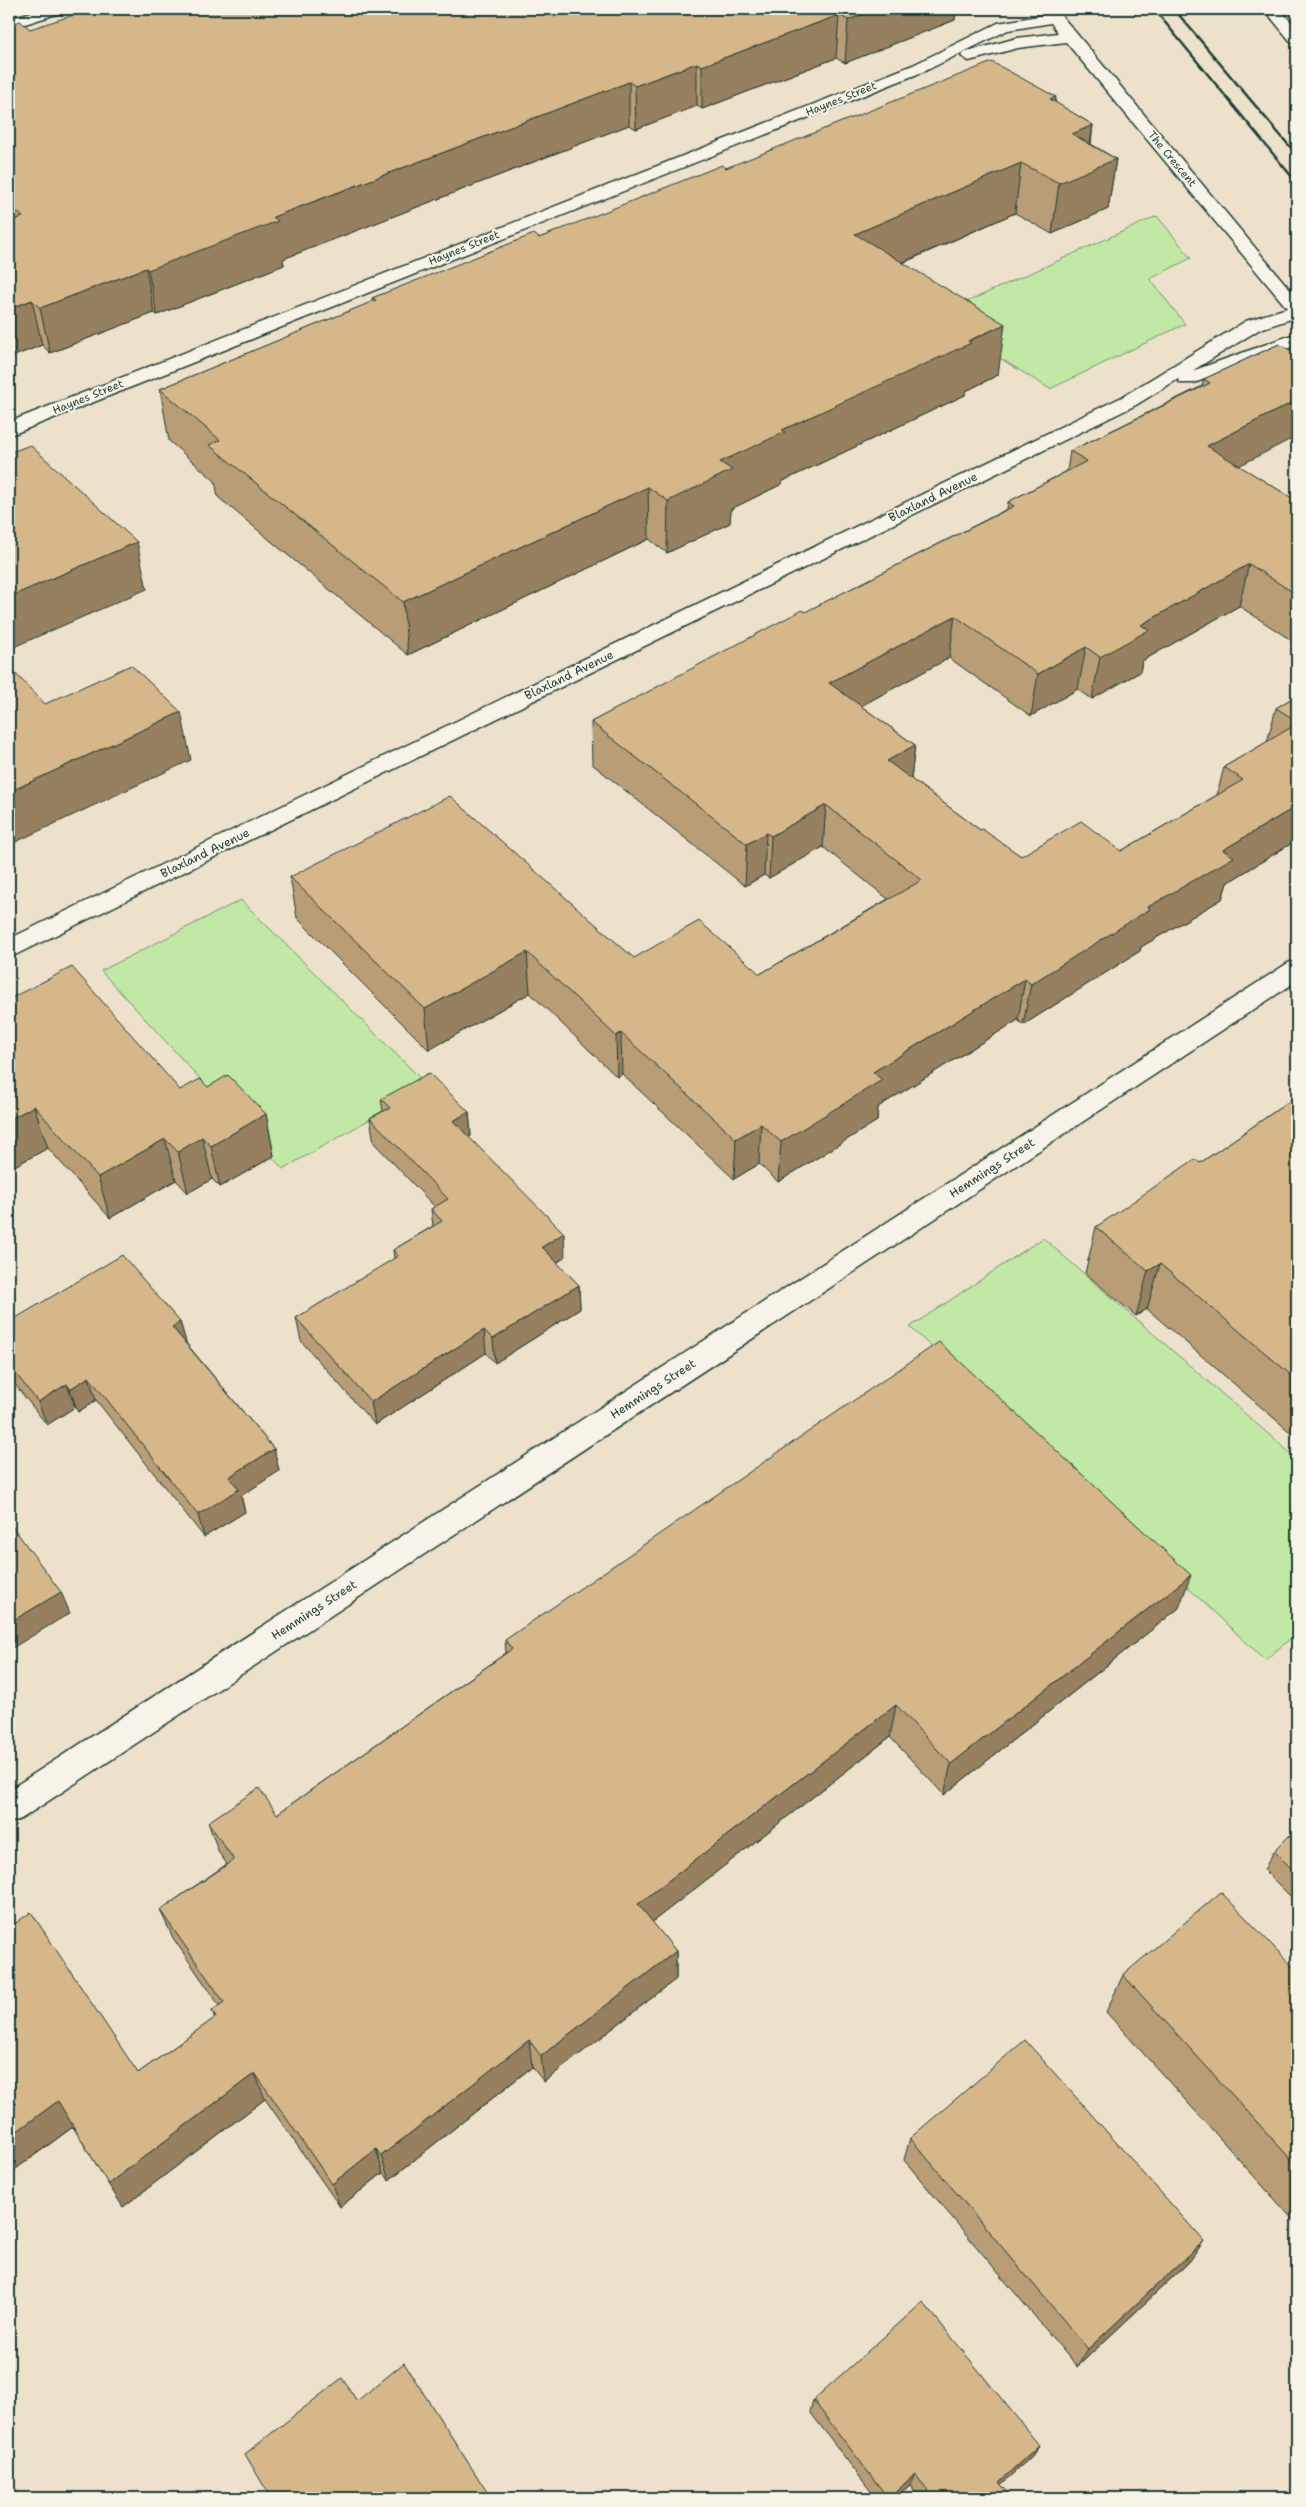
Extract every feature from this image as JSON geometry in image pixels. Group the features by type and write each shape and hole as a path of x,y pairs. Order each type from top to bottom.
{"main road":[{"path":"10,23 57,9"},
{"path":"1272,9 1297,40"},
{"name":"The Crescent","path":"1051,13 1297,310"},
{"name":"Haynes Street","path":"9,429 919,68 1004,26 1051,13"},
{"name":"Haynes Street","path":"919,68 1017,44 1071,36"},
{"name":"Blaxland Avenue","path":"9,949 1129,401 1253,325 1297,310"},
{"name":"Blaxland Avenue","path":"1129,401 1297,339"},
{"name":"Hemmings Street","path":"9,1808 1297,969"}],"green space":[{"path":"1157,216 1191,258 1150,279 1185,324 1050,389 933,317"},
{"path":"241,900 428,1086 283,1169 101,971"},
{"path":"1043,1238 1297,1459 1297,1633 1265,1660 910,1327"}],"building":[{"path":"92,9 877,9 848,20 839,15 702,66 697,63 635,86 629,82 273,217 278,221 148,270 146,268 40,308 32,300 9,309 9,222 23,217 9,205 9,25 20,21 30,29"},
{"path":"992,62 1056,97 1050,99 1093,125 1072,134 1116,159 1059,183 1021,163 855,234 1005,324 968,341 971,343 782,430 785,432 720,462 732,470 668,501 648,487 403,602 209,445 220,440 160,389 376,300 372,298 534,234 539,238 722,165 726,168"},
{"path":"1279,344 1297,354 1297,400 1207,446 1297,501 1297,595 1249,564 1141,625 1149,630 1100,657 1086,647 1038,674 955,616 829,683 915,745 887,761 980,830 982,829 1021,856 1081,821 1121,851 1243,780 1224,767 1297,724 1297,806 1223,850 1234,857 1148,907 1150,909 1031,984 1025,979 873,1072 882,1080 781,1142 761,1124 736,1139 621,1033 616,1036 527,952 425,1009 290,877 450,796 634,958 699,921 760,974 922,880 826,805 771,836 766,833 747,844 591,722 802,610 805,612 1014,506 1008,502 1087,461 1070,451 1210,383 1204,379"},
{"path":"30,445 137,542 9,597 9,453"},
{"path":"131,665 181,712 9,792 9,667 45,704"},
{"path":"1297,695 1297,721 1276,708"},
{"path":"72,967 180,1090 200,1079 208,1087 228,1075 266,1114 211,1146 202,1137 178,1152 165,1139 98,1177 34,1106 9,1120 9,1047 14,1044 9,1037 9,1025 12,1023 9,1020 9,999"},
{"path":"429,1073 469,1112 453,1121 564,1233 542,1247 579,1285 493,1339 484,1330 371,1402 296,1318 398,1256 393,1250 442,1221 431,1209 448,1199 370,1118 390,1108 381,1099"},
{"path":"1297,1096 1297,1380 1160,1264 1148,1271 1096,1227 1195,1159 1200,1163"},
{"path":"122,1255 180,1322 172,1327 274,1449 229,1477 239,1489 198,1515 89,1377 70,1389 67,1384 38,1402 9,1365 9,1322"},
{"path":"939,1342 1191,1575 951,1764 896,1705 638,1904 676,1951 541,2056 529,2040 381,2156 376,2149 332,2184 255,2073 108,2184 58,2101 9,2137 9,1928 31,1912 138,2073 216,2017 212,2011 224,2002 160,1910 234,1860 208,1822 259,1788 277,1814 512,1649 505,1640"},
{"path":"9,1522 61,1592 9,1623"},
{"path":"1297,1828 1297,1874 1274,1851"},
{"path":"1221,1892 1297,1971 1297,2166 1123,1975"},
{"path":"1025,2040 1204,2241 1088,2349 910,2138"},
{"path":"923,2302 1039,2445 999,2482 1009,2494 1005,2498 934,2498 915,2474 888,2498 813,2400"},
{"path":"404,2363 491,2498 271,2498 245,2454 342,2378 357,2401"}],"railway":[{"path":"1154,9 1297,183"},
{"path":"1174,9 1297,155"}]}
